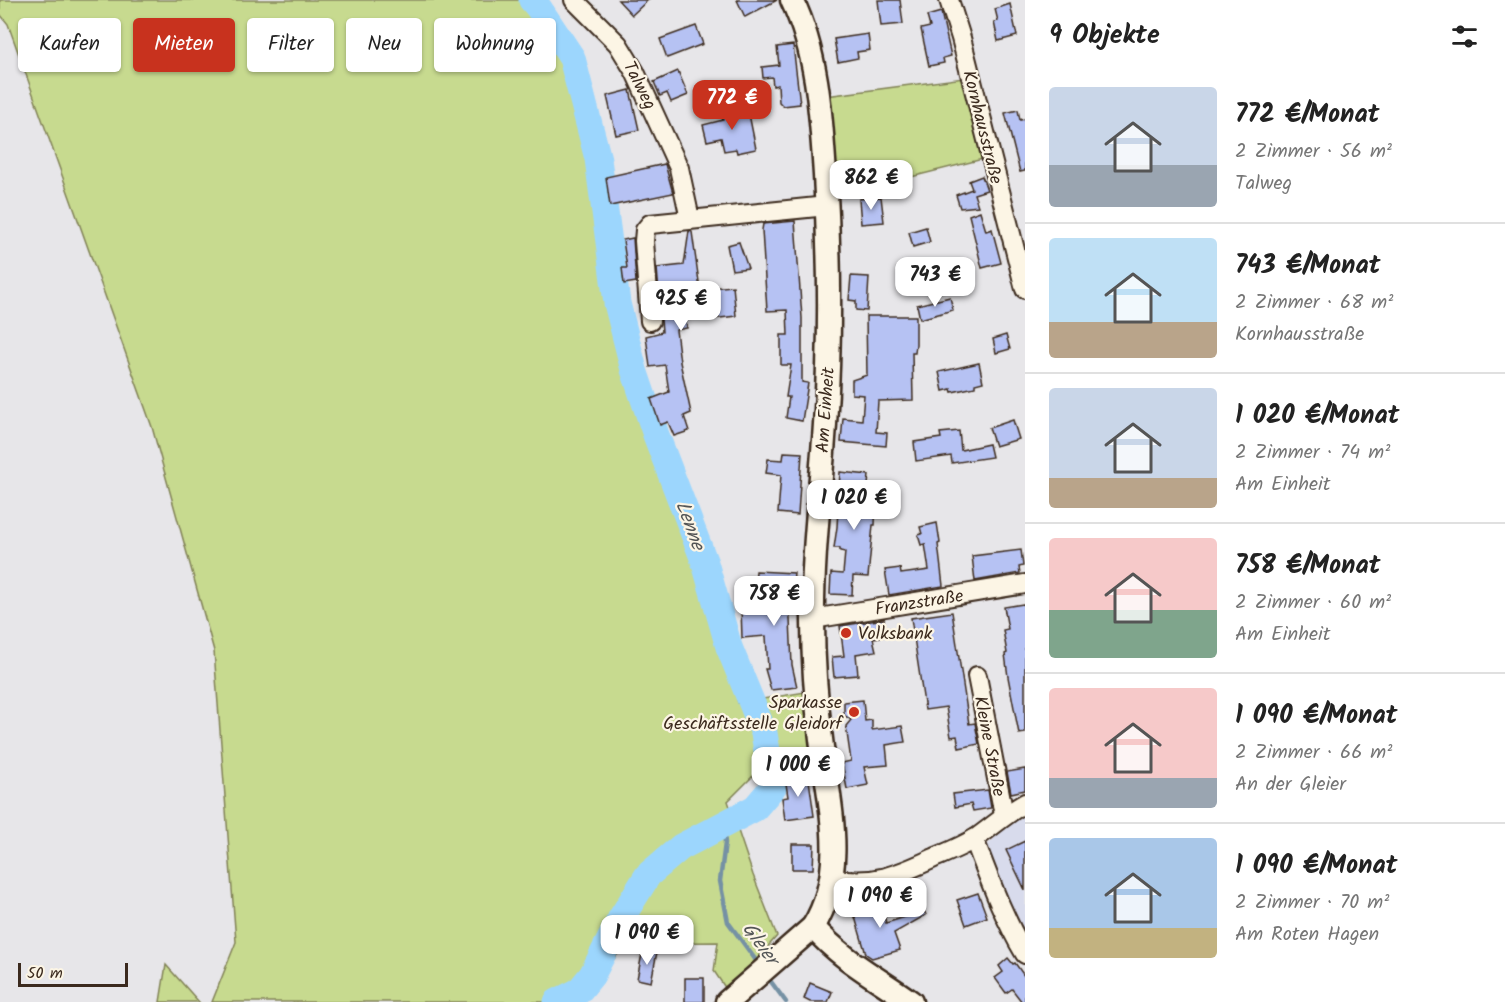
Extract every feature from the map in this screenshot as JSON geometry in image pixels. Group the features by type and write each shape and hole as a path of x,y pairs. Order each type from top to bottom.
{"main road":[{"name":"Am Einheit","path":"799,2 813,62 824,148 830,284 829,358 813,619 816,694 833,825 834,856 826,901 813,927"},
{"path":"727,1002 813,927 853,964 911,1002"}],"street":[{"name":"Talweg","path":"574,0 618,44 631,65 679,168 690,219"},
{"name":"Kornhausstraße","path":"949,0 962,38 1025,289"},
{"path":"650,321 645,230 654,222 827,206"},
{"name":"Franzstraße","path":"813,619 1025,584"},
{"name":"Kleine Straße","path":"977,676 1004,815"},
{"path":"831,878 850,881 892,876 974,839 1004,815 1025,803"},
{"path":"974,839 993,891 1011,931 1025,954"}],"shaded area":[{"path":"1025,812 1025,941 1006,903 986,847 1015,817"}],"green space":[{"path":"0,0 545,0 581,55 593,119 609,319 655,458 697,549 738,703 805,692 815,756 764,765 728,801 777,936 728,992 714,971 718,942 626,943 582,1002 212,1002 236,942 214,651 152,427 25,72 121,72 121,18 18,18 18,52 8,24 0,14"},
{"path":"964,78 983,159 839,195 826,96"},
{"path":"166,965 199,1002 160,1002"}],"building":[{"path":"618,0 648,0 632,15"},
{"path":"737,0 777,0 745,17"},
{"path":"878,0 900,0 903,24 881,26"},
{"path":"1010,4 1017,36 998,41 994,22 998,21 995,9"},
{"path":"941,12 951,56 943,58 944,63 929,66 921,29 930,27 927,16"},
{"path":"696,26 703,44 667,58 660,39"},
{"path":"868,34 870,50 857,52 858,58 838,62 834,39"},
{"path":"793,45 800,104 783,106 779,102 778,85 773,86 772,77 763,78 762,67 779,65 777,47"},
{"path":"678,71 688,95 671,102 667,93 660,96 654,82"},
{"path":"630,90 639,130 616,135 607,96"},
{"path":"733,106 734,113 738,112 739,117 749,114 756,149 737,153 736,149 724,151 721,138 707,141 703,125 723,120 720,109"},
{"path":"1018,110 1020,120 1025,119 1025,171 1020,172 1005,113"},
{"path":"665,164 673,193 610,206 606,177"},
{"path":"982,176 987,190 974,194 978,206 960,208 956,195 972,189 969,181"},
{"path":"881,197 884,222 861,224 859,199"},
{"path":"980,211 986,231 992,229 1001,263 982,268 969,215"},
{"path":"795,221 802,318 802,382 808,383 802,421 786,418 789,397 786,397 791,365 781,365 781,335 788,335 787,310 767,311 762,230 763,224"},
{"path":"926,227 930,242 913,247 909,232"},
{"path":"689,231 692,232 700,289 733,286 736,316 712,319 711,306 684,309 687,328 676,330 691,413 684,416 689,431 674,436 668,422 660,425 651,399 669,392 665,365 650,367 646,336 662,332 657,268 684,265"},
{"path":"633,238 636,282 624,284 622,268 627,268 623,240"},
{"path":"739,242 748,268 732,270 727,245"},
{"path":"851,276 869,277 867,311 856,310 856,301 849,300"},
{"path":"950,297 953,310 920,319 917,305"},
{"path":"866,316 916,316 916,344 915,353 912,353 913,400 878,401 876,432 887,433 886,446 841,442 843,418 862,420 864,395 852,394 852,380 867,375"},
{"path":"1006,335 1010,349 996,353 993,339"},
{"path":"979,363 983,382 975,384 975,387 952,392 951,389 943,391 939,372"},
{"path":"1013,420 1019,439 995,446 989,428"},
{"path":"959,431 961,450 989,444 992,457 952,463 951,456 916,461 914,442 941,438 940,433"},
{"path":"784,452 802,453 798,515 778,513 781,475 766,473 768,459 783,460"},
{"path":"840,472 869,475 867,495 876,495 875,525 873,525 868,577 853,576 852,595 830,594 831,573 843,574 845,552 840,551 840,548 834,548"},
{"path":"937,523 943,586 889,595 885,570 900,568 901,574 929,570 925,544 921,545 918,535 922,534 920,527"},
{"path":"1021,550 1023,566 1019,567 1020,573 975,581 972,556"},
{"path":"756,571 794,573 792,596 789,596 792,665 797,687 771,690 765,669 768,669 766,636 742,638 741,608 767,607 769,585 755,584"},
{"path":"1025,605 1025,733 1019,734 1008,677 1003,630 1008,629 1004,607"},
{"path":"952,612 969,724 975,723 979,744 959,748 957,736 951,737 946,707 925,710 911,618"},
{"path":"884,619 886,636 873,638 876,651 856,654 858,675 834,677 832,657 844,656 840,626"},
{"path":"863,700 865,721 872,720 872,730 902,726 905,742 886,745 888,765 864,767 868,785 847,789 842,763 851,761 846,726 851,720 844,715 844,702"},
{"path":"1025,769 1025,790 1011,793 1007,772"},
{"path":"808,773 814,816 785,820 782,798 788,797 785,777"},
{"path":"988,790 991,808 973,811 971,804 955,807 953,794"},
{"path":"1025,841 1025,890 1006,850"},
{"path":"792,844 814,844 813,869 792,869"},
{"path":"978,893 987,917 966,925 957,900"},
{"path":"880,900 886,923 924,911 926,915 894,933 900,950 872,958 866,954 852,907"},
{"path":"643,949 657,952 651,982 637,979"},
{"path":"1008,958 1013,964 1015,963 1025,977 1025,1002 1022,1002 1012,989 1006,993 995,978 1003,972 999,966"},
{"path":"685,978 704,978 704,1002 685,1002"},
{"path":"810,983 832,992 828,1002 810,1002 804,999"}],"waterway":[{"name":"Lenne","path":"532,0 572,58 598,159 617,303 634,370 705,563 729,647 764,733 773,787 755,808 681,847 648,875 620,920 592,975 579,991 557,1002"},
{"name":"Gleier","path":"723,824 725,843 720,881 728,922 760,966"},
{"name":"Gleier","path":"766,975 786,1002"}],"place":[{"name":"Volksbank","path":"846,633"},
{"name":"Sparkasse Geschäftsstelle Gleidorf","path":"854,712"}]}
